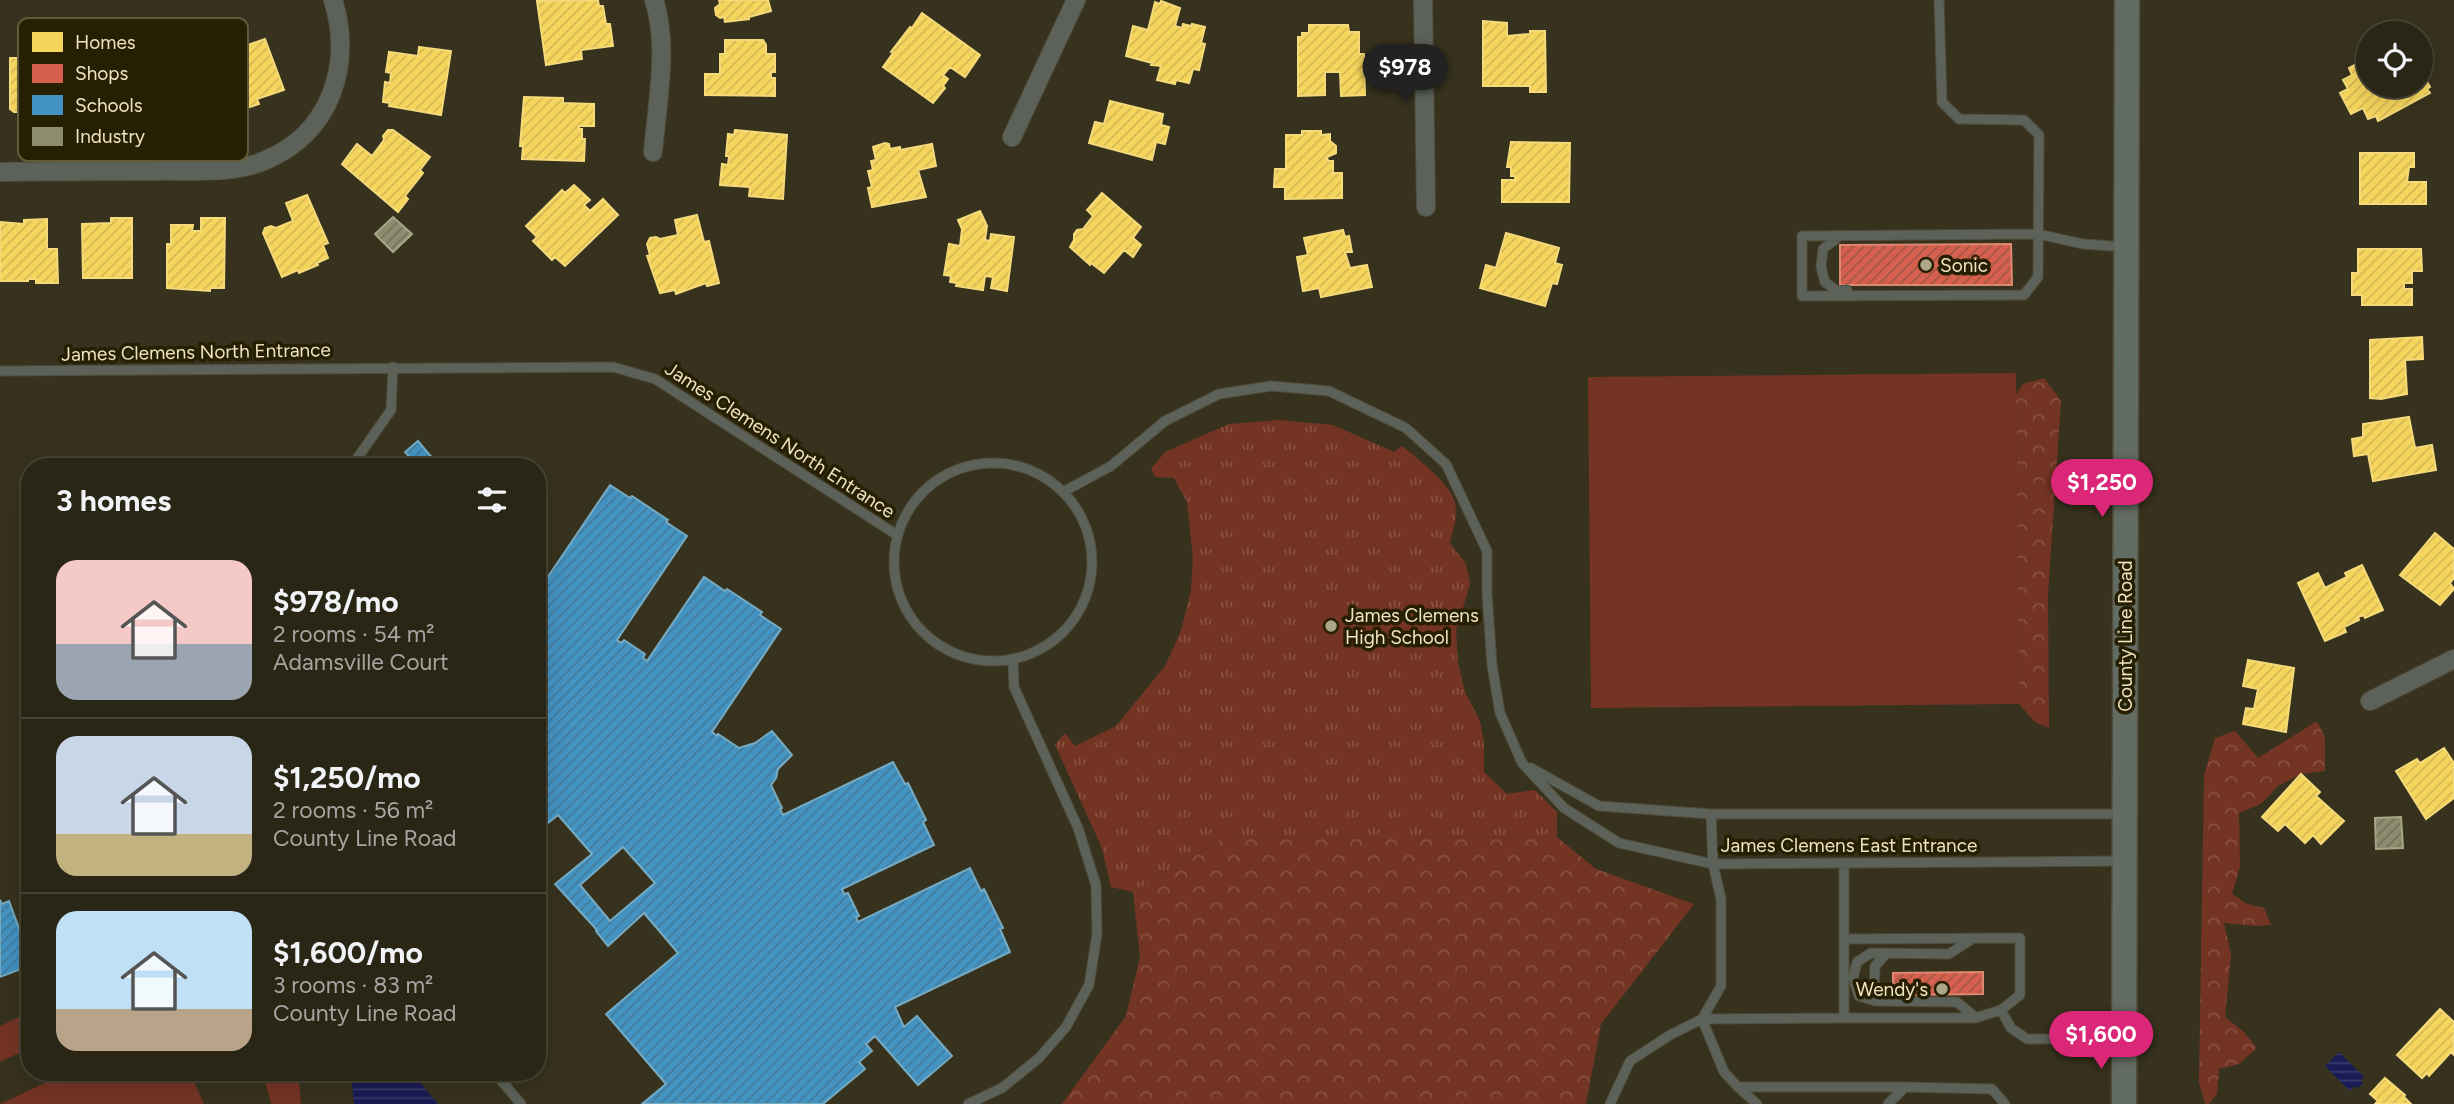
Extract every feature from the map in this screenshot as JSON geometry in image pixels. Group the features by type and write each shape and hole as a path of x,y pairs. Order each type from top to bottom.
{"main road":[{"name":"County Line Road","path":"2124,1104 2127,0"}],"street":[{"path":"0,172 227,170 266,161 303,138 329,102 337,81 342,45 333,0"},
{"path":"653,152 661,43 654,0"},
{"path":"1012,137 1076,0"},
{"path":"1423,0 1426,207"},
{"path":"2370,701 2454,659"}],"lane":[{"path":"1939,0 1942,102 1959,119 2024,120 2039,135 2038,234 2038,278 2024,295 1802,296 1801,236 2038,234 2083,244 2127,247"},
{"path":"1842,235 1823,249 1821,267 1825,282 1837,291 1908,289 1930,295"},
{"path":"357,458 391,410 393,367"},
{"name":"James Clemens North Entrance","path":"0,371 613,367 655,379 897,535"},
{"name":"James Clemens East Entrance","path":"1063,492 1111,466 1165,421 1219,394 1271,386 1329,391 1406,428 1446,464 1487,551 1492,665 1500,713 1522,763 1564,808 1619,844 1713,864 2124,861"},
{"path":"1001,463 1034,472 1063,492 1081,516 1091,545 1091,575 1086,595 1083,605 1066,630 1041,649 1013,660 979,661 947,650 919,630 901,601 893,569 897,535 912,504 928,488 936,481 967,466 1001,463"},
{"path":"968,1104 1002,1088 1039,1058 1066,1027 1089,985 1097,934 1096,885 1078,828 1014,687 1013,660"},
{"name":"James Clemens East Entrance","path":"1522,763 1599,806 1711,814 2124,814"},
{"path":"1702,1019 1721,986 1721,899 1713,864 1711,814"},
{"path":"1844,863 1844,1018"},
{"path":"1973,938 1949,954 1871,953 1857,962 1853,978 1859,996 1875,1001 1957,1002 1975,1018"},
{"path":"1610,1104 1630,1061 1670,1035 1702,1019 1975,1018 2001,1010 2020,995 2020,938 1844,939"},
{"path":"1884,1001 1874,989 1875,966 1887,953"},
{"path":"2001,1010 2011,1028 2027,1039 2124,1039"},
{"path":"1702,1019 1724,1072 1757,1104"},
{"path":"502,1081 521,1104"},
{"path":"1738,1087 1992,1089 2005,1104"},
{"path":"1888,1104 1905,1087"}],"green space":[{"path":"2016,373 2019,704 1591,708 1588,377"},
{"path":"2044,378 2061,401 2048,594 2049,728 2035,722 2019,704 2016,395 2023,384"},
{"path":"1280,420 1333,425 1394,452 1402,446 1433,472 1447,488 1456,508 1450,543 1466,564 1470,584 1456,631 1458,663 1465,692 1480,721 1484,742 1484,772 1507,794 1535,790 1557,812 1557,837 1222,839 1133,892 1111,887 1102,848 1055,745 1065,733 1075,746 1116,726 1165,666 1181,631 1191,590 1193,558 1187,502 1174,478 1155,477 1151,469 1165,452 1229,424"},
{"path":"2317,721 2325,737 2325,771 2301,774 2278,786 2261,804 2239,813 2240,867 2232,894 2247,904 2264,908 2271,925 2224,923 2231,954 2225,1017 2243,1031 2257,1048 2239,1064 2219,1069 2217,1094 2209,1104 2205,1104 2199,1083 2204,775 2215,738 2235,731 2258,758"},
{"path":"1557,837 1596,869 1694,904 1601,1024 1586,1104 1062,1104 1126,1016 1140,957 1133,892 1222,839"},
{"path":"21,1016 21,1052 0,1062 0,1026"},
{"path":"49,1081 194,1081 204,1104 0,1104"},
{"path":"265,1081 299,1081 301,1104 271,1104"}],"shaded area":[{"path":"2339,1052 2364,1077 2358,1088 2355,1086 2350,1091 2325,1066"},
{"path":"351,1081 419,1081 438,1104 354,1104"}],"building: Homes":[{"path":"598,0 599,6 603,6 606,24 610,24 613,46 581,50 582,59 546,65 537,1"},
{"path":"719,0 768,0 771,11 749,19 725,22 724,17 716,15 715,8 720,4"},
{"path":"1161,1 1180,8 1175,26 1182,28 1183,24 1192,24 1205,27 1201,43 1205,44 1199,70 1193,69 1189,83 1176,80 1175,84 1157,80 1161,66 1126,56 1133,26 1148,30 1155,2 1160,4"},
{"path":"922,13 980,55 965,77 950,67 943,75 948,79 943,86 945,88 933,103 883,67 893,53 891,52"},
{"path":"1483,21 1507,23 1507,36 1545,31 1546,92 1530,92 1530,86 1483,86"},
{"path":"1309,25 1348,25 1349,32 1359,32 1359,54 1364,54 1365,95 1341,96 1340,72 1325,72 1325,95 1298,96 1298,37 1302,37 1302,33 1309,33"},
{"path":"265,39 284,90 257,99 259,104 248,108 248,45"},
{"path":"725,40 763,40 766,54 775,54 775,72 771,72 771,78 775,78 775,96 705,95 705,74 720,74 720,54 725,54"},
{"path":"419,47 451,51 441,115 389,106 390,103 383,102 385,82 390,83 391,73 386,72 389,52 418,56"},
{"path":"10,58 18,58 18,112 10,109"},
{"path":"2356,64 2356,98 2421,98 2378,121 2376,116 2368,119 2363,108 2351,114 2340,93 2348,89 2343,80 2352,75 2349,68"},
{"path":"524,97 563,98 563,103 594,104 594,126 579,126 579,129 582,129 582,139 585,139 584,161 522,159 523,146 520,146"},
{"path":"1110,101 1163,114 1161,125 1169,127 1165,144 1156,142 1152,160 1089,143 1095,122 1104,124"},
{"path":"388,130 393,130 430,157 420,170 423,173 405,196 408,199 398,212 342,164 357,144 372,156"},
{"path":"735,130 787,135 783,199 749,196 750,187 720,185 722,164 728,165 728,134 734,135"},
{"path":"1302,131 1330,134 1330,141 1336,146 1336,153 1327,157 1328,161 1333,161 1333,173 1342,173 1342,198 1285,199 1285,187 1274,187 1275,169 1286,169 1286,135 1302,135"},
{"path":"1511,142 1570,143 1569,202 1502,202 1502,180 1515,180 1515,176 1511,176 1511,167 1507,167"},
{"path":"889,144 890,149 900,147 900,150 932,144 936,166 918,170 926,197 872,207 868,188 872,187 868,171 873,170 871,161 876,160 873,147"},
{"path":"2360,153 2414,153 2414,167 2409,167 2407,182 2426,182 2426,204 2360,204"},
{"path":"574,185 590,200 584,205 590,211 603,199 618,215 565,266 555,257 552,260 533,241 537,237 526,226 562,190 565,193"},
{"path":"1102,193 1141,227 1133,238 1141,245 1133,257 1124,250 1104,273 1091,263 1090,265 1070,247 1074,234 1083,229 1093,216 1087,210"},
{"path":"307,195 328,243 323,245 328,258 299,273 298,270 282,277 263,233 265,228 276,228 293,221 286,203"},
{"path":"980,211 987,226 985,240 990,241 991,234 1014,237 1007,291 991,288 993,277 985,276 983,290 956,286 957,283 950,282 951,276 944,275 949,244 960,246 962,229 958,220"},
{"path":"697,215 704,242 709,241 719,283 707,286 706,283 676,294 675,290 660,293 647,256 650,255 647,244 650,238 678,235 675,220"},
{"path":"111,218 132,218 132,278 83,278 82,224 111,223"},
{"path":"201,218 225,218 224,288 210,288 210,291 167,288 167,244 171,244 171,225 193,225 192,231 201,231"},
{"path":"47,219 47,249 57,249 58,283 36,283 36,279 0,281 0,222 24,224 24,220"},
{"path":"1343,230 1345,237 1349,236 1352,252 1345,252 1350,268 1367,265 1372,287 1321,297 1319,288 1303,291 1297,257 1308,255 1304,238"},
{"path":"1506,233 1559,248 1555,263 1562,265 1557,284 1552,283 1545,306 1480,288 1486,265 1496,268"},
{"path":"2358,249 2421,249 2422,271 2412,271 2412,283 2404,283 2404,289 2412,289 2412,305 2362,305 2362,295 2352,295 2352,273 2358,273"},
{"path":"2422,337 2423,359 2405,360 2407,394 2381,399 2370,398 2370,340"},
{"path":"2409,417 2415,448 2432,445 2436,470 2373,481 2368,454 2354,456 2352,439 2363,437 2363,424"},
{"path":"2435,533 2454,549 2454,578 2450,583 2454,589 2440,605 2400,575"},
{"path":"2362,565 2383,610 2365,618 2364,615 2358,617 2359,620 2344,627 2346,632 2325,641 2298,583 2318,573 2325,588 2347,577 2345,573"},
{"path":"2248,660 2294,668 2286,732 2243,724 2246,708 2254,709 2258,689 2243,686"},
{"path":"2444,748 2454,763 2454,798 2426,819 2396,771 2417,759 2420,763"},
{"path":"2301,774 2320,792 2316,796 2344,821 2321,844 2313,835 2305,843 2285,824 2278,831 2262,817"},
{"path":"2440,1009 2454,1022 2454,1055 2451,1052 2429,1076 2427,1073 2422,1078 2397,1055"},
{"path":"2385,1078 2405,1095 2411,1104 2375,1104 2378,1101 2370,1094"}],"building: Shops":[{"name":"Sonic","path":"2011,244 2012,285 1840,285 1840,245"},
{"name":"Wendy's","path":"1983,972 1983,994 1901,995 1901,983 1893,984 1893,973"}],"building: Schools":[{"path":"418,441 433,458 410,458 405,452"},
{"path":"610,485 630,498 632,496 687,536 617,640 621,643 624,640 645,654 643,658 647,661 704,577 762,612 760,615 781,629 712,732 739,748 755,743 772,731 792,755 778,769 771,785 783,815 893,762 905,784 908,783 926,820 923,822 934,845 842,889 844,894 848,893 859,916 856,917 858,922 970,868 981,891 984,889 1003,928 1000,929 1010,952 895,1007 904,1027 917,1016 952,1056 918,1085 875,1036 866,1044 872,1051 859,1062 865,1069 823,1104 642,1104 666,1084 606,1014 678,953 644,913 608,946 555,884 592,854 558,815 546,825 546,580","holes":["623,847 655,883 610,921 580,885"]},
{"path":"0,900 2,904 9,901 21,934 21,969 0,977"}],"building: Industry":[{"path":"393,217 412,234 393,252 375,234"},
{"path":"2401,817 2403,848 2376,849 2375,818"}],"place":[{"name":"Sonic","path":"1926,265"},
{"name":"James Clemens High School","path":"1331,626"},
{"name":"Wendy's","path":"1942,989"}]}
